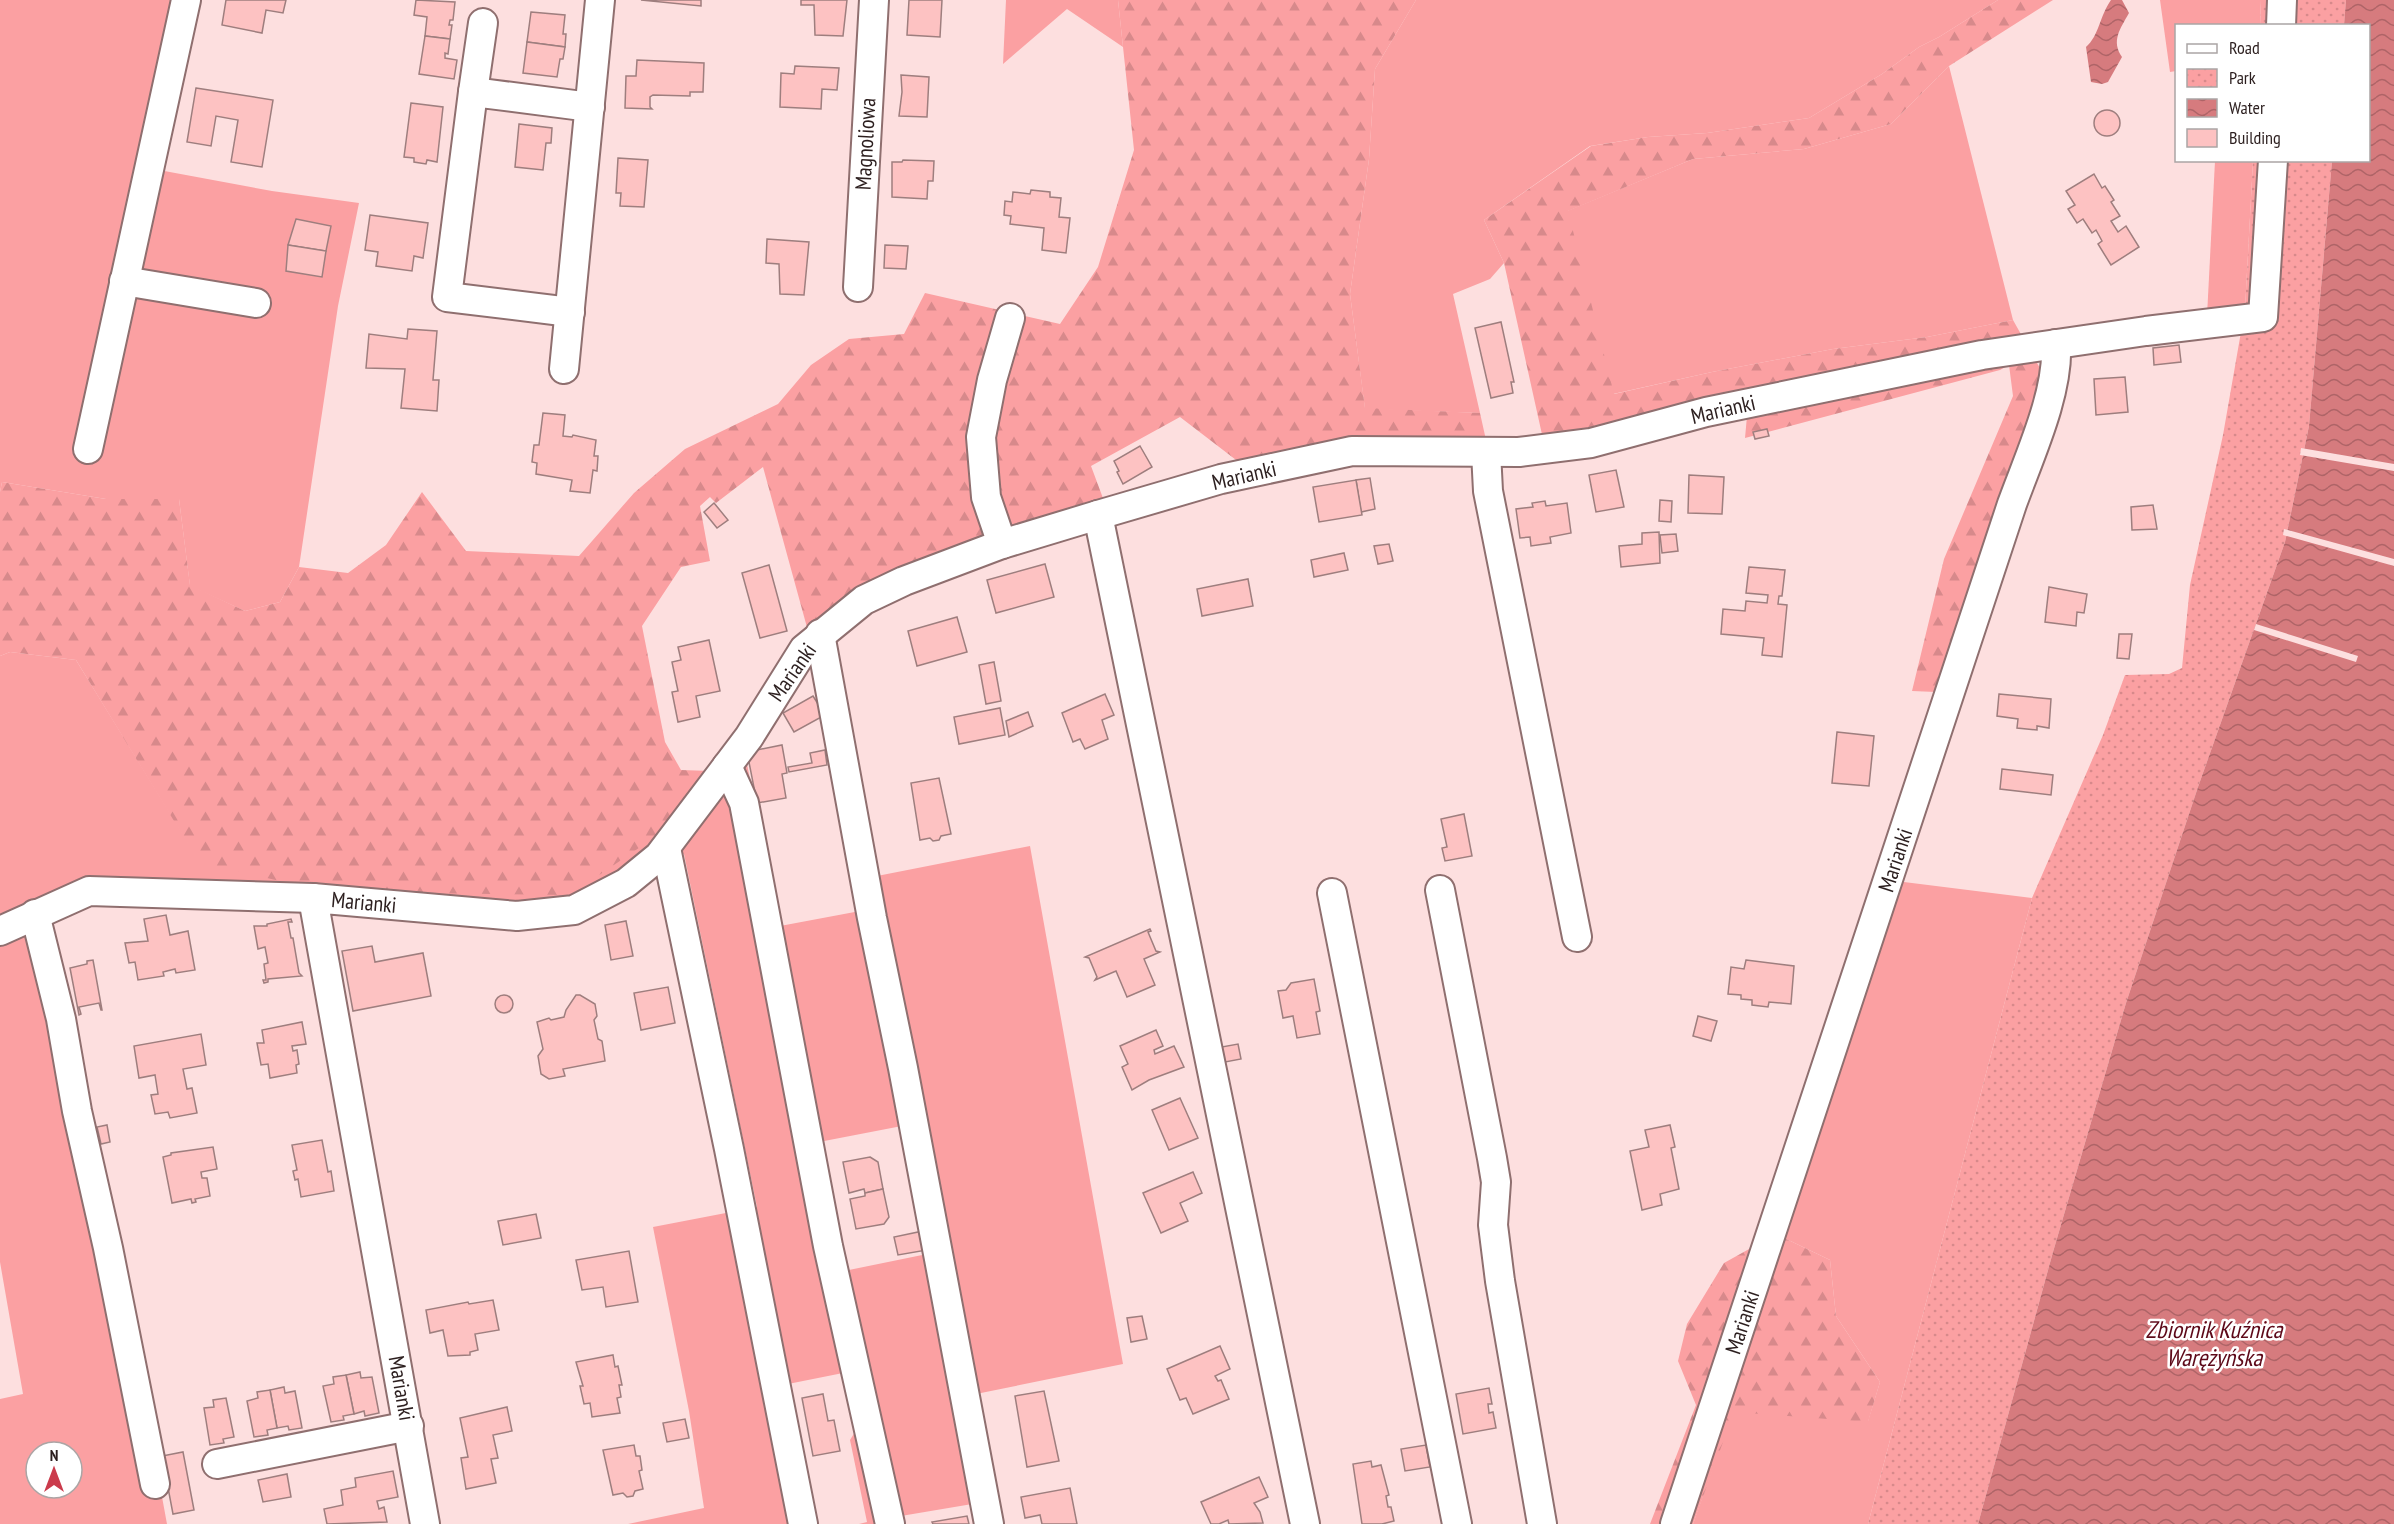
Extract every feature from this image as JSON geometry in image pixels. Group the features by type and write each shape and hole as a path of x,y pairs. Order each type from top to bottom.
{"street":[{"path":"88,449 186,0"},
{"path":"564,369 600,0"},
{"name":"Magnoliowa","path":"858,287 874,0"},
{"path":"2281,24 2282,0"},
{"path":"483,22 447,297 570,312"},
{"path":"473,92 590,107"},
{"path":"2056,344 2263,317 2273,162"},
{"path":"124,281 256,303"},
{"path":"1002,543 986,497 981,437 992,380 1010,318"},
{"name":"Marianki","path":"0,931 89,891 313,898 516,916 574,910 626,883 659,856 749,737 804,649 820,634 864,600 904,581 1002,543 1221,479 1352,451 1519,452 1591,443 1706,412 1982,355 2056,344 2057,364 2052,391 2005,525 1675,1524"},
{"path":"1486,452 1488,491 1577,937"},
{"path":"1098,514 1305,1524"},
{"path":"820,634 872,918 903,1068 989,1524"},
{"path":"727,766 744,803 828,1246 890,1524"},
{"path":"666,848 729,1149 803,1524"},
{"path":"1440,890 1496,1182 1493,1225 1500,1281 1542,1524"},
{"path":"1332,893 1457,1524"},
{"name":"Marianki","path":"313,898 425,1524"},
{"path":"35,914 61,1019 156,1484"},
{"path":"217,1464 409,1426"}],"green space":[{"path":"0,0 194,0 159,170 272,191 359,203 338,306 299,567 280,602 245,611 190,586 179,499 106,499 2,482 0,492"},
{"path":"1006,0 1118,0 1123,47 1067,9 1003,64"},
{"path":"1118,0 1416,0 1375,69 1369,159 1350,294 1365,408 1480,413 1486,440 1364,440 1312,445 1240,463 1180,417 1091,466 1107,509 902,568 851,591 808,631 763,467 716,503 710,497 700,506 710,561 681,567 642,626 665,742 681,770 711,771 652,839 570,895 424,893 310,888 199,862 76,660 10,652 0,656 0,492 2,482 106,499 179,499 190,585 245,611 280,602 299,567 348,573 386,545 422,492 466,551 579,556 634,493 685,449 778,404 811,365 849,339 904,334 925,293 1060,324 1098,267 1134,150"},
{"path":"1416,0 1998,0 1919,47 1882,74 1809,118 1707,133 1648,137 1590,146 1484,220 1504,263 1490,279 1453,294 1480,413 1365,409 1350,294 1369,159 1375,69"},
{"path":"1998,0 2053,0 1949,66 1891,124 1804,149 1693,159 1568,211 1614,394 1712,372 1833,349 1927,337 2013,320 2046,379 1936,692 1912,691 1944,559 2013,396 2009,365 2000,370 1745,438 1749,394 1579,437 1543,439 1504,263 1484,220 1591,146 1648,137 1707,133 1809,118 1882,74 1919,47"},
{"path":"2160,0 2261,0 2260,24 2175,24 2175,71 2170,72"},
{"path":"2261,0 2346,0 2344,24 2260,24"},
{"path":"1949,66 2013,320 1927,337 1833,349 1613,394 1567,211 1693,159 1804,149 1891,124"},
{"path":"2215,162 2253,162 2245,309 2207,316"},
{"path":"2253,162 2332,162 2309,426 2285,542 2198,787 2126,1003 2053,1252 1978,1524 1868,1524 2032,898 2103,735 2125,675 2169,674 2182,668 2190,585 2223,435 2245,309"},
{"path":"10,652 76,660 200,862 652,839 741,735 780,926 860,911 877,876 1030,846 1123,1364 976,1394 996,1500 901,1516 902,1524 859,1524 867,1522 850,1440 855,1432 843,1373 783,1385 811,1524 628,1524 704,1508 689,1411 653,1227 757,1207 684,854 613,897 555,905 49,899 90,1127 94,1126 167,1524 0,1524 0,1399 23,1394 0,1262 0,656","holes":["907,1125 932,1253 844,1271 819,1142"]},
{"path":"1880,879 2032,898 1868,1524 1693,1524 1733,1411 1868,1421 1880,1382 1836,1316 1830,1260 1776,1234"},
{"path":"1776,1234 1830,1260 1836,1316 1880,1382 1868,1422 1734,1412 1693,1524 1650,1524 1696,1405 1678,1361 1687,1324 1724,1263"}],"water":[{"path":"2111,0 2122,0 2129,13 2117,40 2122,57 2108,82 2102,84 2091,82 2086,47 2094,37"},
{"name":"Zbiornik Kuźnica Warężyńska","path":"2346,0 2394,0 2394,1524 1978,1524 2053,1252 2126,1003 2198,787 2285,542 2309,426 2332,162 2370,162 2370,24 2344,24"}],"pier":[{"path":"2301,448 2394,464 2394,471 2300,455"},
{"path":"2284,529 2394,559 2394,566 2283,535"},
{"path":"2256,624 2358,656 2356,662 2254,630"}],"building":[{"path":"226,0 286,0 283,13 266,10 262,33 222,25"},
{"path":"416,0 455,2 453,20 450,20 449,25 452,25 450,39 425,36 427,17 414,15"},
{"path":"641,0 701,0 701,6"},
{"path":"801,0 847,0 843,36 815,35 814,5 801,5"},
{"path":"909,0 942,0 940,37 907,35"},
{"path":"531,12 565,15 563,34 566,34 565,47 527,42"},
{"path":"425,36 450,39 448,54 445,53 445,58 457,60 454,79 419,74"},
{"path":"527,42 565,47 557,77 523,73"},
{"path":"637,60 704,63 703,92 690,92 690,96 653,95 650,97 652,109 625,108 626,76 636,76"},
{"path":"795,66 839,68 837,90 822,89 821,109 780,107 781,73 794,74"},
{"path":"901,75 929,77 927,117 899,116 902,92"},
{"path":"196,88 273,100 262,167 231,162 238,120 216,116 211,146 187,142"},
{"path":"411,103 443,107 437,162 427,160 426,164 414,162 414,158 404,157"},
{"path":"2107,110 2116,114 2120,123 2116,132 2107,136 2098,132 2094,123 2098,114"},
{"path":"519,124 552,128 551,143 546,143 543,170 515,167"},
{"path":"618,158 648,160 644,207 620,206 621,193 616,193"},
{"path":"934,161 933,181 928,181 927,199 892,197 892,162"},
{"path":"2094,174 2102,188 2105,186 2114,200 2111,202 2120,216 2111,221 2118,232 2126,226 2139,247 2111,265 2098,244 2102,241 2096,230 2092,233 2083,219 2077,223 2068,209 2075,205 2066,191"},
{"path":"1031,190 1050,192 1050,197 1061,198 1059,217 1070,218 1066,253 1042,250 1044,228 1010,224 1011,216 1004,215 1005,201 1012,202 1013,192 1030,194"},
{"path":"370,215 428,223 423,258 414,256 412,271 376,266 378,252 365,250"},
{"path":"296,219 331,226 326,251 288,245"},
{"path":"767,239 809,242 804,295 780,294 779,264 766,263"},
{"path":"288,245 326,251 322,277 286,271"},
{"path":"885,245 908,246 906,269 884,268"},
{"path":"1501,322 1514,382 1511,382 1513,393 1491,398 1475,328"},
{"path":"408,329 437,331 433,380 439,380 437,411 401,408 405,369 366,368 369,334 407,339"},
{"path":"2179,345 2181,362 2154,365 2153,348"},
{"path":"2125,377 2128,412 2096,415 2094,379"},
{"path":"543,413 565,415 563,436 572,437 573,435 596,440 594,456 598,456 597,471 593,470 590,493 570,491 572,480 536,474 537,463 532,462 534,445 539,445"},
{"path":"1767,429 1769,436 1755,439 1753,432"},
{"path":"1140,446 1152,467 1123,484 1114,461"},
{"path":"1616,470 1624,507 1596,512 1589,475"},
{"path":"1689,475 1724,477 1722,514 1688,513"},
{"path":"1370,478 1375,509 1361,512 1356,480"},
{"path":"1356,480 1362,515 1319,522 1313,487"},
{"path":"1660,500 1672,501 1671,522 1659,521"},
{"path":"1545,501 1546,506 1567,503 1571,533 1550,537 1551,543 1531,546 1530,537 1520,538 1516,509 1533,507 1532,503"},
{"path":"714,503 728,520 717,528 704,512"},
{"path":"2153,505 2157,529 2132,530 2131,507"},
{"path":"1659,532 1660,563 1621,567 1619,546 1642,544 1642,533"},
{"path":"1676,534 1678,551 1662,553 1660,535"},
{"path":"1389,544 1393,561 1378,564 1374,546"},
{"path":"1344,553 1348,570 1314,577 1311,560"},
{"path":"1045,564 1054,597 996,613 987,580"},
{"path":"769,565 787,631 760,638 742,573"},
{"path":"1749,567 1785,570 1782,596 1779,596 1778,604 1787,605 1782,657 1762,655 1764,638 1721,634 1723,609 1745,611 1746,601 1767,603 1768,595 1746,593"},
{"path":"1248,579 1253,606 1202,616 1197,589"},
{"path":"2049,587 2087,594 2084,613 2077,612 2076,626 2045,622"},
{"path":"957,617 967,652 917,666 908,631"},
{"path":"2119,634 2132,634 2129,659 2117,658"},
{"path":"709,640 720,691 696,696 700,717 678,722 672,692 678,691 672,662 681,660 678,647"},
{"path":"994,662 1001,701 986,704 979,665"},
{"path":"1105,694 1114,715 1102,720 1108,739 1085,749 1080,739 1073,742 1062,713"},
{"path":"1999,694 2051,699 2049,728 2037,726 2037,730 2017,728 2018,719 1997,716"},
{"path":"813,696 825,715 794,732 783,713"},
{"path":"1000,708 1005,735 959,744 954,717"},
{"path":"1028,712 1033,726 1009,737 1006,721"},
{"path":"1837,732 1874,736 1869,786 1832,783"},
{"path":"782,745 787,773 782,774 786,798 757,803 747,752"},
{"path":"825,750 827,765 789,772 788,767 812,763 810,753"},
{"path":"2002,769 2053,775 2051,795 2000,789"},
{"path":"939,778 951,834 941,836 939,840 933,841 930,838 920,840 911,783"},
{"path":"1464,814 1472,856 1445,861 1442,848 1447,847 1441,819"},
{"path":"166,915 170,935 188,931 195,970 176,973 175,969 163,972 164,976 138,980 135,962 129,963 125,943 148,941 144,919"},
{"path":"291,919 292,922 288,922 291,938 293,938 299,973 302,976 268,979 268,982 264,983 263,980 266,980 264,964 268,963 265,947 258,949 254,926 267,926 267,924"},
{"path":"626,921 633,956 611,960 605,925"},
{"path":"1150,929 1151,931 1148,932 1156,951 1160,952 1144,959 1155,985 1127,997 1116,971 1095,980 1097,977 1089,958 1085,957"},
{"path":"372,946 375,962 423,953 431,996 353,1011 342,951"},
{"path":"93,960 102,1010 99,1003 79,1007 81,1014 79,1015 70,968 87,964 87,961"},
{"path":"1746,960 1794,966 1791,1004 1769,1002 1768,1007 1752,1005 1752,1000 1741,999 1741,995 1728,994 1731,967 1744,969"},
{"path":"1314,979 1320,1011 1316,1012 1320,1034 1297,1038 1293,1016 1283,1018 1278,991 1286,990 1291,983"},
{"path":"668,987 675,1023 641,1030 634,993"},
{"path":"504,995 512,1000 513,1004 508,1012 504,1013 496,1008 495,1004 500,996"},
{"path":"576,995 595,1004 597,1016 594,1020 598,1039 602,1041 605,1061 563,1069 565,1076 549,1079 541,1074 538,1056 543,1049 537,1022 564,1017"},
{"path":"1698,1016 1717,1021 1711,1041 1693,1036"},
{"path":"302,1022 306,1044 292,1046 293,1051 297,1050 299,1064 296,1065 297,1073 270,1078 268,1064 261,1065 257,1043 264,1043 262,1030"},
{"path":"1156,1030 1163,1046 1154,1050 1155,1054 1174,1046 1184,1067 1149,1080 1132,1090 1122,1067 1128,1064 1120,1046"},
{"path":"201,1034 206,1065 183,1069 187,1089 192,1088 197,1113 170,1118 168,1112 155,1114 151,1095 158,1094 155,1075 139,1078 134,1046"},
{"path":"1238,1044 1241,1059 1220,1063 1216,1048"},
{"path":"1180,1098 1198,1138 1169,1150 1152,1110"},
{"path":"107,1125 110,1142 101,1144 97,1127"},
{"path":"1670,1125 1675,1147 1671,1148 1679,1189 1660,1194 1662,1205 1642,1210 1630,1151 1649,1147 1645,1130"},
{"path":"322,1140 334,1191 301,1197 298,1179 295,1180 293,1171 297,1170 292,1145"},
{"path":"213,1147 217,1169 201,1172 202,1178 207,1178 210,1196 195,1199 196,1202 192,1203 191,1199 172,1203 163,1157 171,1153"},
{"path":"870,1157 878,1162 883,1189 865,1193 864,1189 849,1193 843,1162"},
{"path":"1193,1172 1202,1193 1180,1203 1188,1221 1161,1233 1143,1193"},
{"path":"883,1189 889,1217 884,1224 856,1229 850,1199"},
{"path":"536,1214 541,1238 503,1245 498,1221"},
{"path":"923,1231 927,1250 898,1255 894,1237"},
{"path":"629,1251 638,1302 606,1307 603,1287 582,1290 576,1260"},
{"path":"493,1300 499,1330 475,1334 478,1350 470,1352 470,1355 448,1356 443,1330 430,1333 426,1310"},
{"path":"1142,1316 1147,1339 1131,1342 1127,1318"},
{"path":"1220,1346 1230,1369 1215,1376 1218,1381 1221,1380 1229,1399 1193,1414 1186,1398 1180,1400 1167,1369"},
{"path":"613,1355 622,1385 619,1385 621,1397 617,1398 620,1413 592,1417 590,1403 584,1404 580,1386 583,1386 576,1362"},
{"path":"360,1372 361,1378 372,1377 379,1413 365,1416 364,1411 354,1414 346,1375"},
{"path":"346,1375 354,1414 343,1416 344,1420 331,1422 323,1386 334,1384 333,1377"},
{"path":"284,1387 285,1393 295,1391 302,1428 289,1430 288,1426 277,1428 270,1390"},
{"path":"1489,1388 1492,1404 1488,1404 1489,1413 1493,1412 1496,1428 1463,1434 1456,1394"},
{"path":"270,1390 277,1428 267,1430 268,1435 254,1437 247,1401 258,1398 257,1392"},
{"path":"1044,1391 1059,1461 1027,1467 1015,1396"},
{"path":"823,1394 828,1421 834,1420 840,1451 813,1456 802,1398"},
{"path":"226,1398 234,1437 223,1439 224,1443 210,1445 204,1408 214,1407 213,1400"},
{"path":"507,1407 512,1431 493,1435 498,1458 491,1459 496,1483 466,1489 461,1458 468,1457 460,1418"},
{"path":"685,1419 689,1438 667,1442 663,1423"},
{"path":"634,1445 636,1456 640,1456 642,1470 639,1471 643,1489 635,1491 633,1496 627,1497 623,1493 613,1495 603,1450"},
{"path":"1426,1445 1430,1467 1405,1471 1401,1449"},
{"path":"183,1452 194,1510 173,1514 162,1456"},
{"path":"1371,1461 1372,1467 1381,1465 1389,1495 1386,1496 1388,1507 1391,1507 1394,1521 1382,1524 1362,1524 1353,1464"},
{"path":"393,1471 398,1497 377,1501 379,1509 384,1507 387,1522 327,1524 324,1509 343,1505 341,1490 356,1487 355,1478"},
{"path":"287,1474 291,1497 263,1502 258,1480"},
{"path":"1259,1477 1268,1497 1254,1503 1263,1523 1229,1524 1228,1520 1219,1524 1211,1524 1201,1502"},
{"path":"1070,1488 1077,1524 1042,1524 1040,1515 1025,1518 1021,1497"},
{"path":"967,1516 969,1524 933,1524 932,1522"}]}
